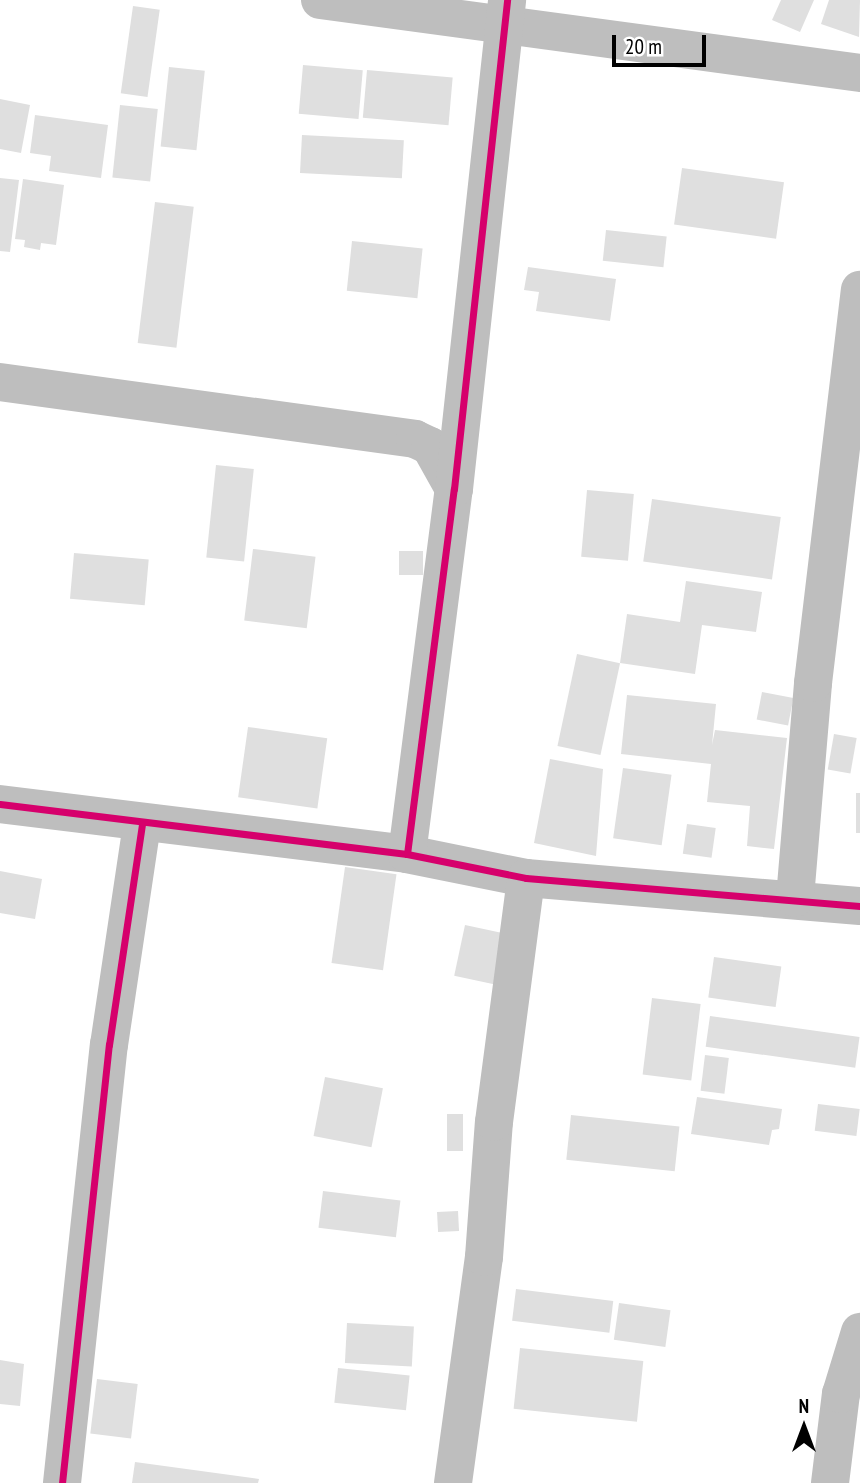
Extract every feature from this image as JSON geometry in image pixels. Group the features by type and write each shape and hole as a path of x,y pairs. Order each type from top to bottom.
{"street":[{"path":"320,0 507,12 860,73"},
{"path":"407,854 454,489 507,12"},
{"path":"796,898 813,683 860,290"},
{"path":"0,383 415,439 430,446 454,489"},
{"path":"0,804 142,824 407,854 526,878 796,898 860,906"},
{"path":"62,1483 109,1045 142,824"},
{"path":"453,1483 526,878"},
{"path":"830,1483 841,1394 860,1332"}],"building":[{"path":"781,0 814,0 800,32 772,20"},
{"path":"829,0 860,0 859,37 821,24"},
{"path":"133,6 160,10 147,97 121,93"},
{"path":"303,65 363,70 359,119 299,114"},
{"path":"169,67 205,71 196,150 161,147"},
{"path":"367,70 453,77 448,125 363,118"},
{"path":"0,99 30,105 21,153 0,149"},
{"path":"120,105 158,109 150,182 112,178"},
{"path":"35,115 108,125 101,178 49,171 51,156 30,153"},
{"path":"302,135 404,140 402,178 300,173"},
{"path":"682,168 784,182 776,239 674,224"},
{"path":"0,178 19,180 10,252 0,251"},
{"path":"23,179 64,185 56,245 41,243 40,250 24,247 25,240 15,239"},
{"path":"155,202 194,207 176,348 138,343"},
{"path":"606,230 667,236 663,267 603,261"},
{"path":"352,241 423,248 417,298 347,291"},
{"path":"528,267 616,279 610,321 536,311 539,292 524,290"},
{"path":"216,465 254,469 244,561 206,557"},
{"path":"587,490 634,494 628,561 581,557"},
{"path":"652,499 781,517 772,579 643,561"},
{"path":"253,549 316,557 307,628 244,620"},
{"path":"399,551 423,551 423,575 399,575"},
{"path":"74,553 149,560 145,605 70,599"},
{"path":"686,581 762,592 756,632 702,625 695,674 620,663 627,614 680,622"},
{"path":"577,654 620,663 600,755 557,746"},
{"path":"762,692 793,698 788,726 757,719"},
{"path":"627,695 716,704 712,745 715,730 787,738 774,849 747,846 750,806 707,802 711,764 621,754"},
{"path":"248,727 327,738 317,808 238,797"},
{"path":"834,734 857,738 850,773 828,769"},
{"path":"550,759 603,769 596,856 534,843"},
{"path":"623,768 672,775 662,845 613,838"},
{"path":"856,793 860,793 860,833 856,833"},
{"path":"687,824 716,828 712,858 683,854"},
{"path":"345,867 396,874 383,970 332,963"},
{"path":"0,871 42,879 35,919 0,913"},
{"path":"465,925 507,934 496,985 454,976"},
{"path":"714,957 781,966 776,1007 708,998"},
{"path":"652,998 701,1004 691,1080 643,1074"},
{"path":"710,1016 860,1037 855,1068 706,1047"},
{"path":"705,1055 729,1058 724,1094 701,1091"},
{"path":"325,1077 383,1088 371,1147 314,1136"},
{"path":"697,1097 782,1109 779,1129 772,1130 769,1145 691,1134"},
{"path":"818,1104 860,1109 856,1136 815,1131"},
{"path":"447,1114 463,1114 463,1151 447,1151"},
{"path":"571,1115 679,1126 675,1171 566,1160"},
{"path":"323,1191 400,1201 396,1237 318,1228"},
{"path":"458,1211 459,1231 438,1232 437,1212"},
{"path":"516,1289 613,1301 609,1333 512,1321"},
{"path":"619,1303 670,1310 665,1347 614,1340"},
{"path":"347,1323 414,1327 412,1366 345,1363"},
{"path":"520,1348 643,1361 637,1422 514,1409"},
{"path":"0,1360 24,1364 20,1406 0,1404"},
{"path":"338,1368 410,1376 406,1410 334,1403"},
{"path":"97,1379 138,1384 131,1439 90,1434"},
{"path":"135,1462 259,1479 258,1483 132,1483"}],"cycle path":[{"path":"407,854 454,489 507,0"},
{"path":"0,804 407,854 526,878 860,906"},
{"path":"62,1483 109,1045 142,824"}]}
